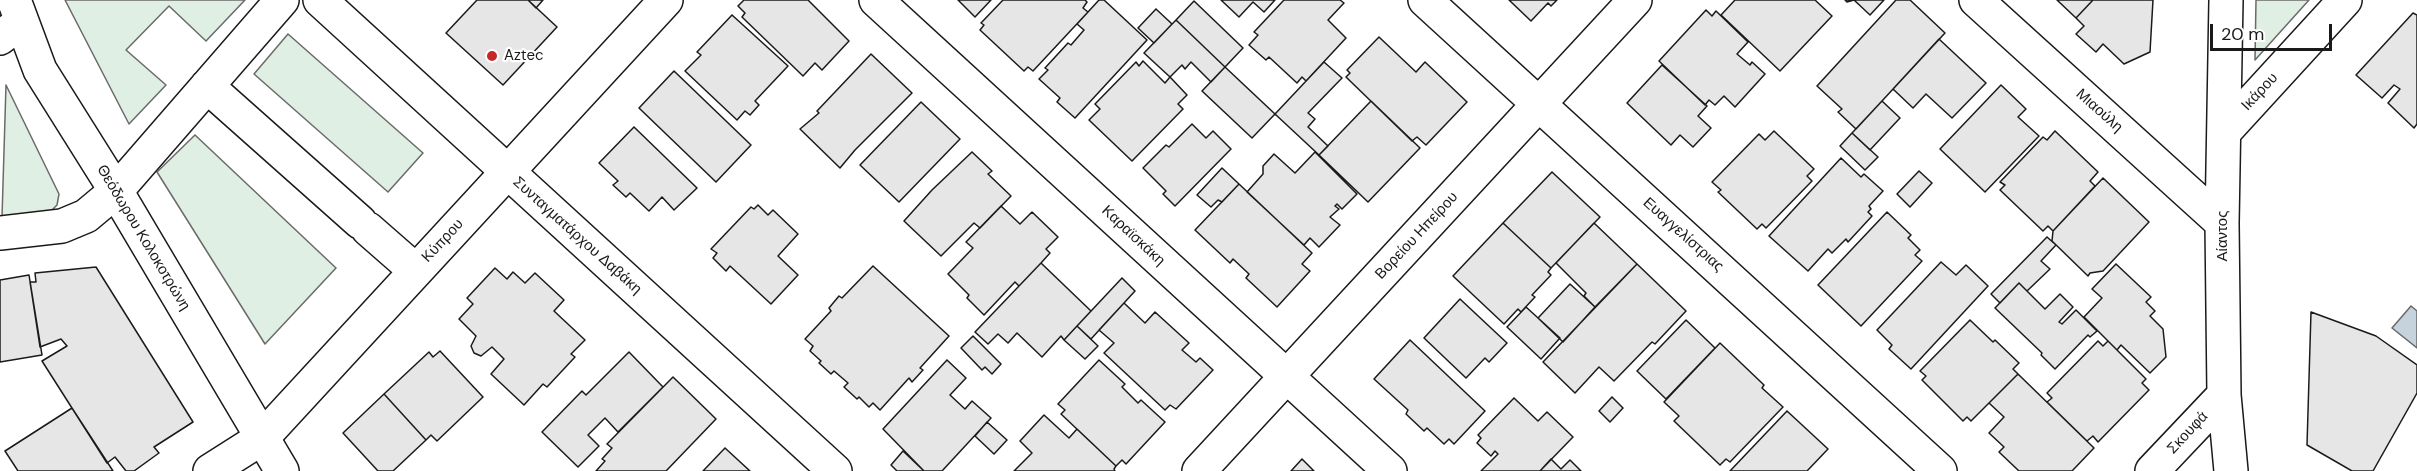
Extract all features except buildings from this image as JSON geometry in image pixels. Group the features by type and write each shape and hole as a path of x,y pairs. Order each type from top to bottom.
{"street":[{"path":"0,233 62,226 86,216 116,191 282,0"},
{"name":"Συνταγματάρχου Δαβάκη","path":"320,0 835,471"},
{"name":"Κύπρου","path":"210,471 262,438 666,0"},
{"name":"Καραϊσκάκη","path":"876,0 1390,471"},
{"name":"Ευαγγελίστριας","path":"1425,0 1941,471"},
{"name":"Βορείου Ηπείρου","path":"1199,471 1635,0"},
{"name":"Μιαούλη","path":"1976,0 2222,223"},
{"name":"Αίαντος","path":"2226,0 2222,223 2224,395 2231,471"},
{"name":"Ικάρου","path":"2224,130 2345,0"},
{"name":"Θεόδωρου Κολοκοτρώνη","path":"12,20 282,471"},
{"path":"207,86 416,271"},
{"name":"Σκουφά","path":"2152,471 2224,395"}],"green space":[{"path":"65,0 245,0 206,41 169,6 126,50 166,85 129,124"},
{"path":"2256,0 2309,0 2255,60"},
{"path":"288,34 423,153 388,192 254,74"},
{"path":"6,85 59,194 57,205 50,212 2,217"},
{"path":"195,135 336,268 265,344 157,172"}],"shaded area":[{"path":"2411,306 2417,311 2417,348 2392,328"}],"place":[{"name":"Aztec","path":"492,56"}]}
